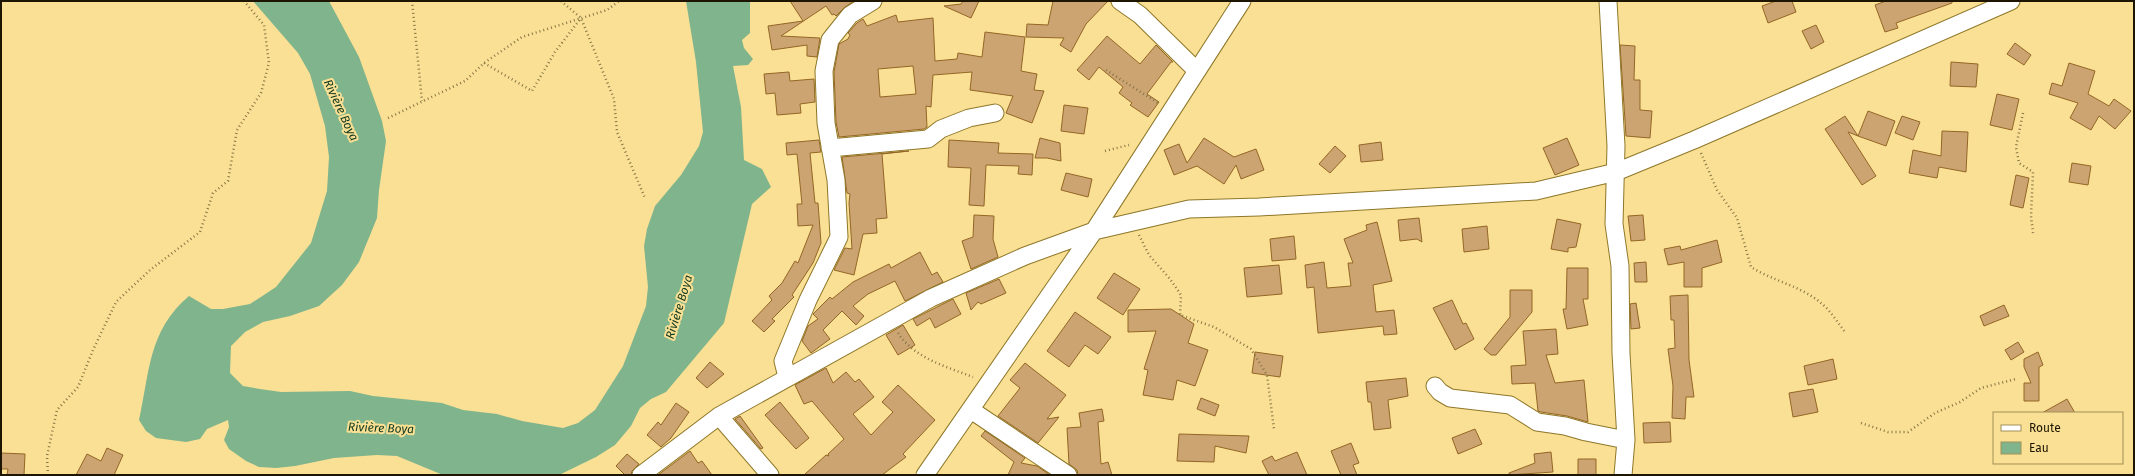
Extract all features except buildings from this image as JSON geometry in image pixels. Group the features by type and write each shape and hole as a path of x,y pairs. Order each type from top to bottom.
{"street":[{"path":"787,377 783,361 808,300 839,237 836,180 826,123 824,71 830,40 850,15 873,1"},
{"path":"1120,1 1140,15 1196,70"},
{"path":"925,475 1094,231 1196,70 1242,1"},
{"path":"1608,1 1616,146 1614,224 1620,266 1621,369 1626,440 1623,475"},
{"path":"641,475 719,416 931,298 1025,256 1094,231 1190,209 1267,206 1536,190 1616,172 1694,140 2011,1"},
{"path":"830,148 928,139 941,129 969,118 995,113"},
{"path":"1435,386 1440,392 1450,398 1510,405 1537,422 1565,426 1626,440"},
{"path":"971,410 1068,475"},
{"path":"719,416 770,475"}],"path":[{"path":"48,475 47,456 57,410 78,387 93,350 116,302 150,270 200,232 213,192 228,181 237,130 261,93 269,63 264,25 244,1"},
{"path":"412,1 422,101"},
{"path":"561,1 581,18 614,100 617,132 645,198"},
{"path":"388,118 466,81 484,63 522,37 607,10 619,1"},
{"path":"484,63 532,92 555,52 581,18"},
{"path":"1106,70 1160,105"},
{"path":"2023,112 2016,147 2019,163 2033,172 2031,216 2033,233"},
{"path":"1694,140 1710,170 1717,190 1737,218 1752,267 1764,275 1791,285 1822,303 1845,332"},
{"path":"1132,222 1149,255 1170,279 1181,295 1180,315 1214,327 1251,349 1267,375 1274,428"},
{"path":"890,321 902,340 922,356 989,384"},
{"path":"1861,423 1888,432 1908,432 1935,413 1960,402 1981,388 2016,379"}],"water":[{"name":"Rivière Boya","path":"253,1 329,1 359,57 382,121 386,141 379,190 377,218 359,262 342,285 319,306 290,316 263,322 245,332 231,346 230,373 243,386 260,389 281,392 350,391 373,396 442,403 463,410 497,414 522,421 563,428 578,423 595,410 623,366 646,306 648,287 644,246 647,229 655,206 681,175 699,146 703,132 696,62 686,1 750,1 750,33 742,40 744,48 753,59 748,65 733,66 741,107 744,160 762,169 771,187 752,204 724,323 666,392 651,399 640,408 631,426 615,445 596,457 559,475 443,475 397,456 377,455 334,458 295,466 276,468 259,467 246,461 229,449 224,440 229,427 228,420 207,429 200,439 186,442 156,438 146,431 139,420 153,353 165,323 189,296 211,309 223,309 250,304 276,287 311,243 327,191 329,157 325,126 310,74 298,53"}]}
